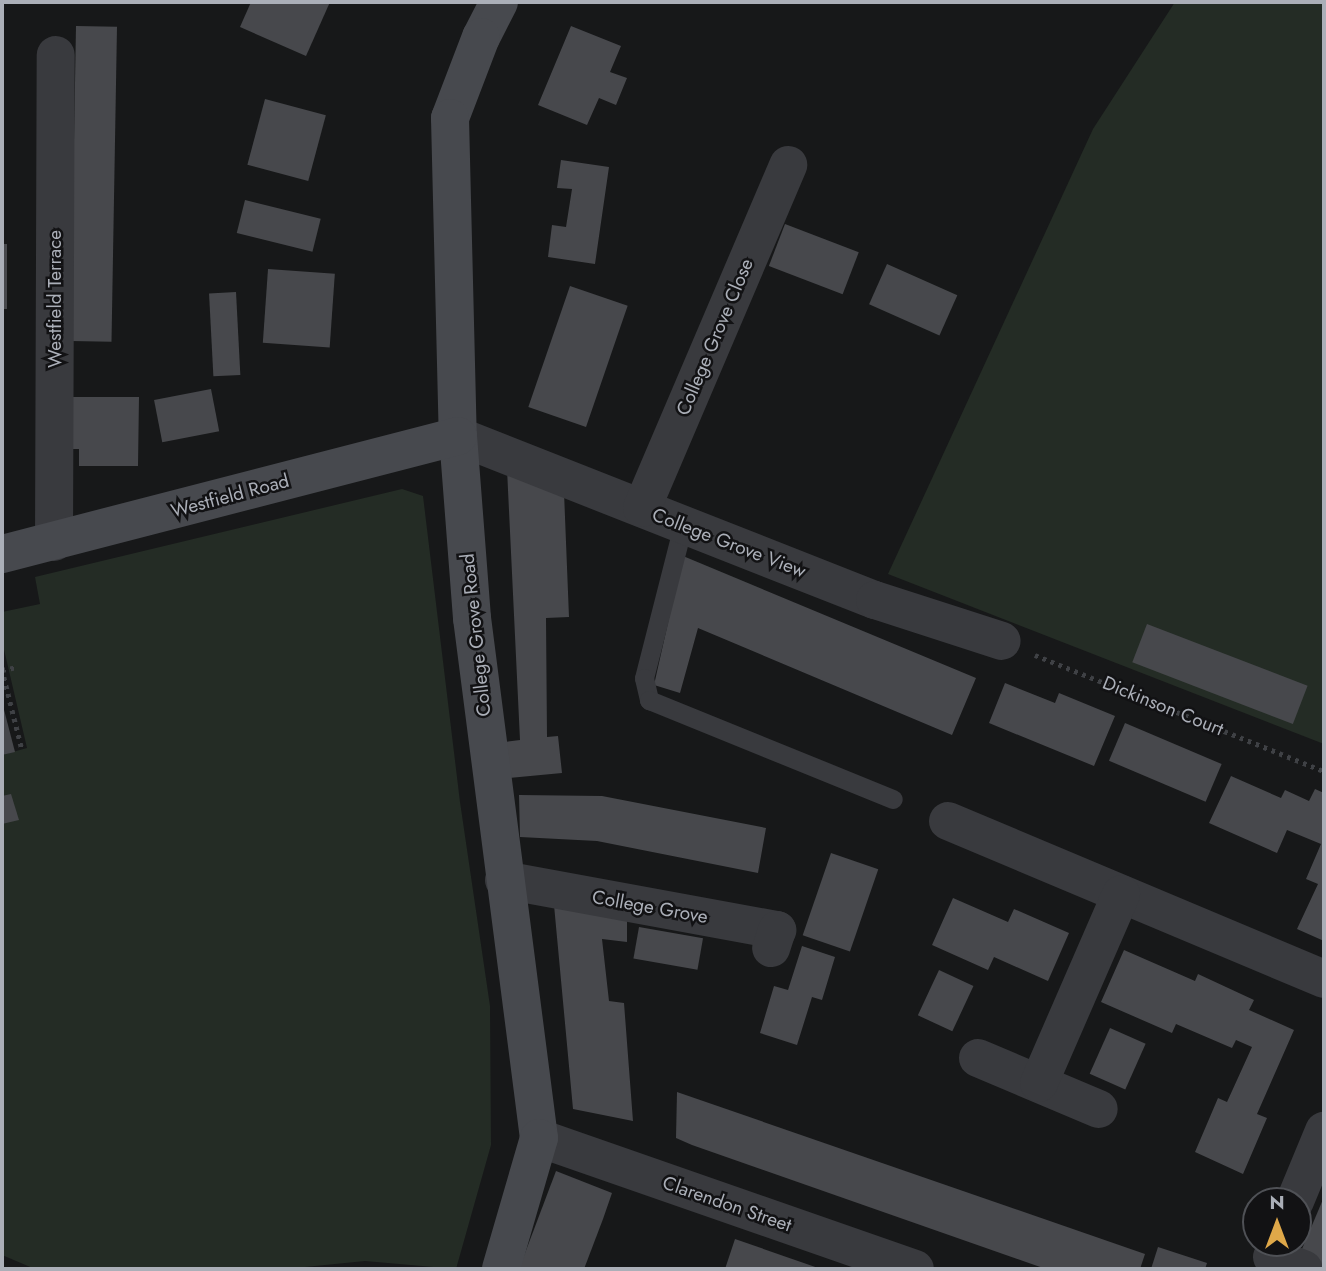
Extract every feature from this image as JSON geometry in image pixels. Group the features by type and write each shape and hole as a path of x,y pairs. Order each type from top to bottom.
{"street":[{"name":"College Grove Road","path":"499,2 481,37 450,118 458,436 472,618 538,1139 501,1269"},
{"name":"Westfield Terrace","path":"54,542 56,55"},
{"name":"College Grove Close","path":"642,508 788,165"},
{"name":"College Grove View","path":"458,436 875,600 1002,642"},
{"name":"Westfield Road","path":"2,554 458,436"},
{"path":"948,821 1324,979"},
{"name":"College Grove","path":"504,880 777,930 771,948"},
{"path":"1039,1083 1121,894"},
{"path":"978,1058 1099,1109"},
{"path":"1301,1187 1324,1130"},
{"name":"Clarendon Street","path":"538,1139 915,1269"}],"lane":[{"path":"683,525 644,678 649,700 893,799"}],"path":[{"name":"Dickinson Court","path":"1002,642 1324,771"},
{"path":"17,667 2,670 22,749"}],"shaded area":[{"path":"1175,2 1324,2 1324,744 888,574 1093,129"},
{"path":"402,489 423,496 460,802 490,1006 491,1145 456,1269 365,1261 285,1269 35,1269 2,1255 2,755 27,748 2,641 2,612 40,604 35,577"}],"building":[{"path":"251,2 330,2 306,56 240,27"},
{"path":"76,26 117,27 111,342 71,341"},
{"path":"571,26 621,46 610,72 627,78 616,105 599,98 587,125 538,105"},
{"path":"265,99 326,115 308,181 247,165"},
{"path":"561,160 609,167 595,264 548,257 552,225 566,227 572,189 557,188"},
{"path":"245,200 321,219 312,252 237,233"},
{"path":"785,224 859,252 843,294 769,266"},
{"path":"2,244 7,244 7,309 2,309"},
{"path":"887,264 957,295 939,336 869,304"},
{"path":"268,269 335,274 330,347 263,343"},
{"path":"570,286 628,306 586,427 528,407"},
{"path":"236,292 240,375 213,376 209,293"},
{"path":"211,389 219,431 162,442 154,400"},
{"path":"66,397 139,397 138,466 79,466 79,449 66,449"},
{"path":"507,469 564,492 569,617 546,618 547,737 558,736 562,773 509,778 505,742 520,740"},
{"path":"683,556 976,678 952,735 698,628 680,693 654,685"},
{"path":"1147,624 1308,686 1293,724 1132,662"},
{"path":"1005,683 1055,703 1059,693 1115,716 1094,766 989,723"},
{"path":"2,702 15,752 2,755"},
{"path":"1125,723 1222,764 1206,802 1109,761"},
{"path":"1231,776 1281,798 1285,790 1309,801 1315,789 1324,793 1324,941 1297,929 1318,884 1306,879 1321,844 1287,830 1277,853 1209,823"},
{"path":"11,794 19,820 2,824 2,796"},
{"path":"519,795 602,796 766,828 758,873 597,841 520,837"},
{"path":"831,853 878,869 850,952 803,935"},
{"path":"953,898 1008,922 1014,909 1069,933 1048,981 994,957 988,970 932,945"},
{"path":"554,905 627,915 627,942 602,939 609,1001 624,1003 633,1121 573,1109"},
{"path":"639,927 703,938 697,970 633,959"},
{"path":"802,946 835,957 822,1000 812,997 797,1045 760,1033 774,986 788,990"},
{"path":"1124,950 1195,981 1198,974 1254,1000 1249,1010 1294,1030 1257,1114 1267,1118 1243,1174 1195,1152 1218,1098 1227,1102 1252,1047 1236,1040 1232,1048 1176,1024 1172,1033 1101,1002"},
{"path":"939,970 973,986 952,1031 918,1015"},
{"path":"1110,1028 1146,1044 1125,1090 1090,1074"},
{"path":"677,1092 1145,1254 1140,1269 1046,1269 692,1145 676,1138"},
{"path":"556,1171 612,1193 603,1219 584,1269 519,1269"},
{"path":"1324,1197 1324,1267 1301,1257 1312,1257 1312,1225"},
{"path":"735,1239 821,1269 725,1269"},
{"path":"1158,1247 1207,1263 1205,1269 1151,1269"}]}
